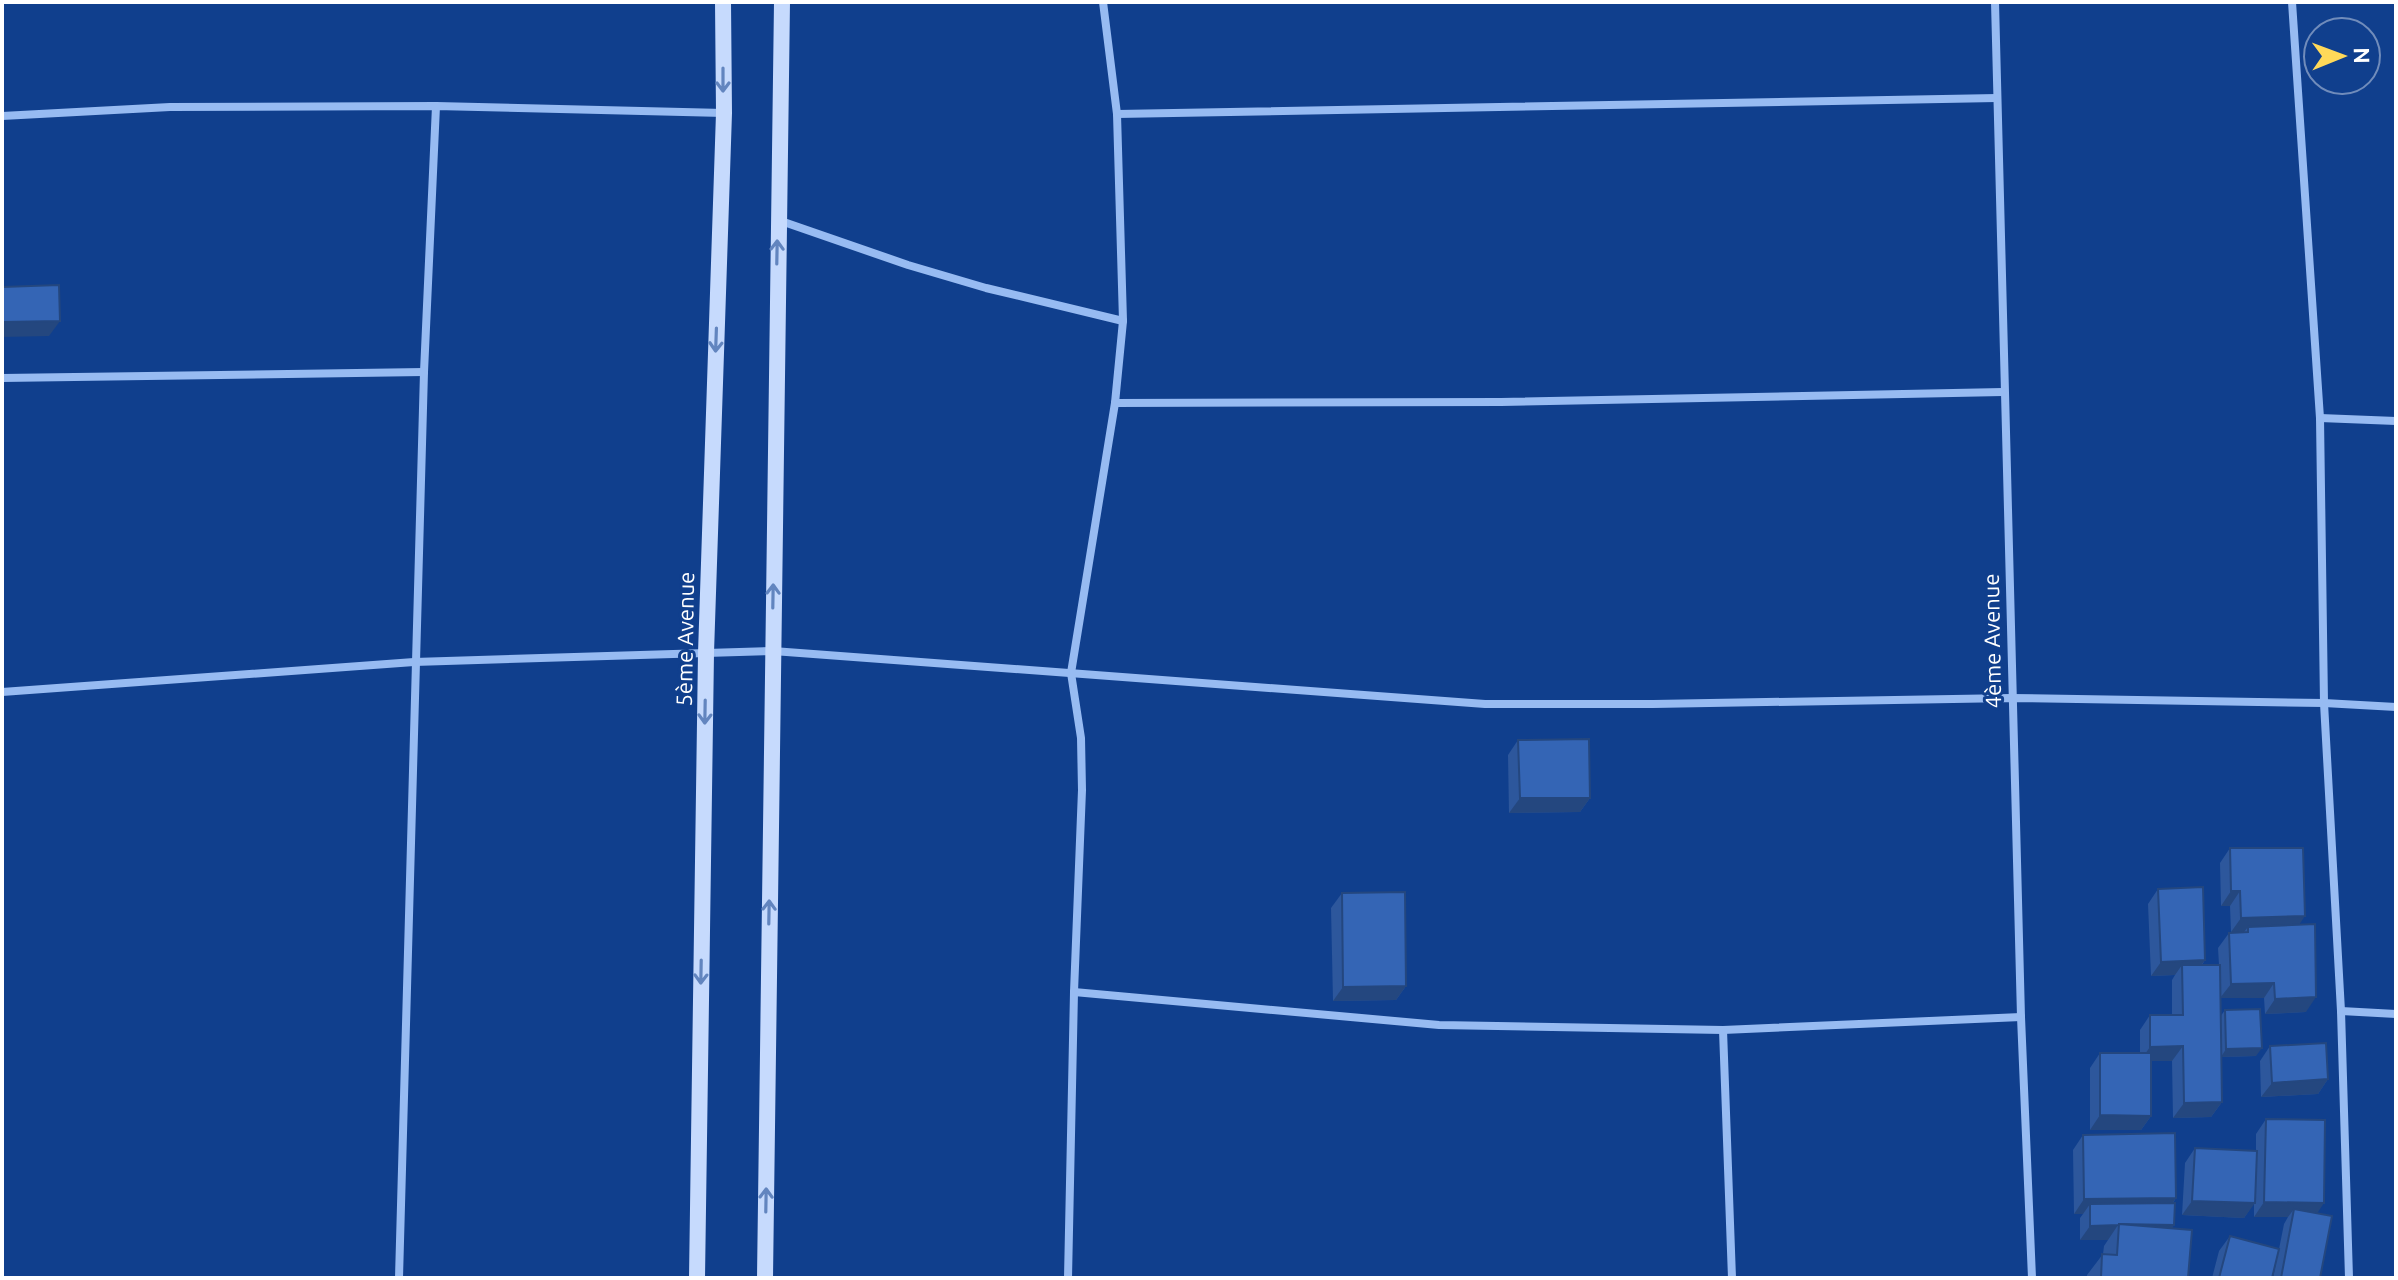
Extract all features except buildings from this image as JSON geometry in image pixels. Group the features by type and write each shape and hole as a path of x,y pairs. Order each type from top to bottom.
{"street":[{"name":"5ème Avenue","path":"697,1278 706,653 724,113 723,2"},
{"path":"765,1278 782,2"},
{"path":"1068,1278 1082,790 1081,738 1071,673 1115,403 1123,321 1117,114 1103,2"},
{"name":"4ème Avenue","path":"1995,2 2011,698 2032,1278"},
{"path":"2292,2 2320,418 2324,703 2341,1011 2349,1278"},
{"path":"1117,114 1997,98"},
{"path":"2,116 170,107 436,106 724,113"},
{"path":"399,1278 414,662 436,106"},
{"path":"778,220 986,288 1123,321"},
{"path":"2,378 424,372"},
{"path":"1115,403 1501,402 2003,392"},
{"path":"2320,418 2396,421"},
{"path":"2,692 414,662 773,651 1485,704 2011,698 2396,707"},
{"path":"1074,992 1439,1025 1723,1030 2021,1017"},
{"path":"2341,1011 2396,1014"},
{"path":"1723,1030 1732,1278"}]}
